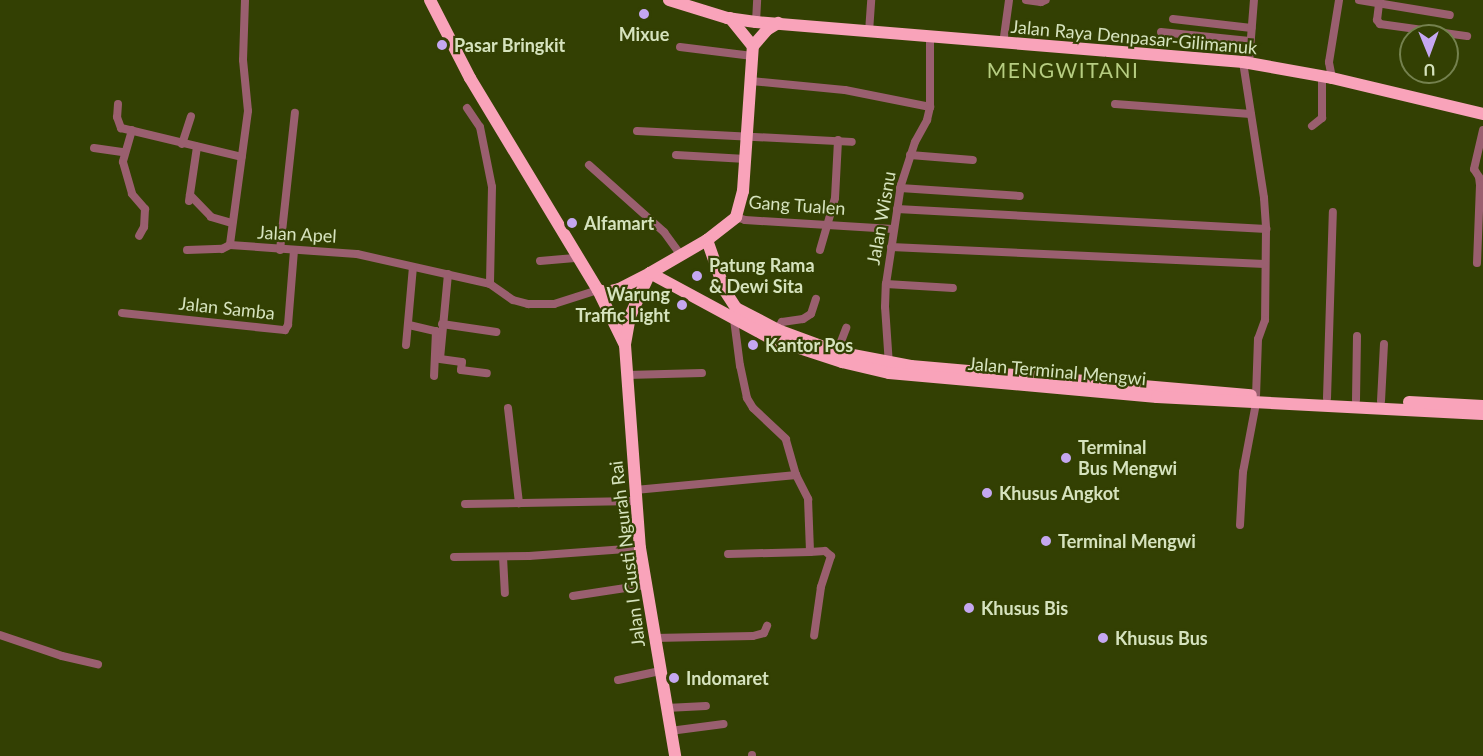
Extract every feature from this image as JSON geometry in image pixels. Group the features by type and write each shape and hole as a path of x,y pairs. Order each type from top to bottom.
{"highway":[{"path":"430,0 485,105 598,290 625,345"},
{"name":"Jalan Raya Denpasar-Gilimanuk","path":"669,0 730,18 756,22 1003,44 1246,62 1324,76 1483,114"},
{"path":"730,18 752,51"},
{"path":"598,290 607,292 619,289 650,273 707,240 736,217 742,204 748,135 748,84 752,51 760,37 778,23"},
{"name":"Jalan Terminal Mengwi","path":"707,240 730,302 748,316 775,334 889,368"},
{"path":"625,345 630,316 650,273"},
{"name":"Jalan Terminal Mengwi","path":"650,273 734,319 842,362 1256,399 1483,414"},
{"name":"Jalan I Gusti Ngurah Rai","path":"625,345 640,548 675,756"},
{"name":"Jalan Terminal Mengwi","path":"1256,399 1327,398 1483,406"}],"street":[{"name":"Jalan Apel","path":"245,0 243,60 248,111 231,245 357,254 490,284 513,300 532,304 554,304 598,290"},
{"path":"756,22 757,0"},
{"path":"869,32 871,0"},
{"path":"1003,44 1009,0"},
{"path":"1026,0 1046,0"},
{"path":"1240,525 1243,472 1256,399 1258,339 1265,320 1264,198 1251,114 1246,62 1254,0"},
{"path":"1312,126 1322,118 1324,76 1329,62 1339,0"},
{"path":"1359,0 1450,15"},
{"path":"1379,4 1377,20 1380,24 1467,36"},
{"path":"1173,19 1251,28"},
{"path":"1161,32 1250,41"},
{"name":"Jalan Wisnu","path":"889,368 885,308 886,284 900,188 910,155 927,120 930,107 930,37"},
{"path":"680,46 752,51"},
{"path":"1324,76 1329,62"},
{"path":"748,84 845,90 930,107"},
{"path":"118,104 119,127 242,157"},
{"path":"1115,104 1251,114"},
{"path":"467,108 480,127 492,186 490,284"},
{"path":"280,250 295,112"},
{"path":"182,144 191,116"},
{"path":"1477,263 1480,185 1474,169 1483,130"},
{"path":"135,131 124,152 125,174 132,194 145,209 144,227 139,236"},
{"path":"638,131 852,142"},
{"path":"820,250 835,198 838,140"},
{"path":"197,147 189,198 211,217 232,223"},
{"path":"94,148 124,152"},
{"path":"676,155 746,159"},
{"path":"910,155 973,160"},
{"path":"589,165 664,232 681,255"},
{"path":"900,188 1020,196"},
{"path":"897,209 1266,230"},
{"path":"1327,398 1333,212"},
{"name":"Gang Tualen","path":"736,217 756,221 826,223 893,229"},
{"path":"187,249 222,249 231,245"},
{"path":"891,247 1265,264"},
{"name":"Jalan Samba","path":"122,313 285,330 288,325 294,251"},
{"path":"540,261 579,258"},
{"path":"406,345 413,267"},
{"path":"448,274 440,359 462,362 461,370 487,373"},
{"path":"886,284 953,288"},
{"path":"775,334 783,322 803,319 811,314 816,299"},
{"path":"734,319 747,398 753,408 786,439 796,475 808,499 810,552"},
{"path":"442,324 496,332"},
{"path":"409,325 436,331 434,376"},
{"path":"837,352 846,328"},
{"path":"1356,400 1357,336"},
{"path":"1381,401 1384,344"},
{"path":"627,375 702,373"},
{"path":"508,408 519,503"},
{"path":"465,504 635,496 796,475"},
{"path":"454,557 504,557 640,548"},
{"path":"728,555 825,551 831,556 821,586 814,636"},
{"path":"504,557 505,593"},
{"path":"573,596 645,585"},
{"path":"654,638 753,636 764,633 767,626"},
{"path":"0,635 62,656 98,664"},
{"path":"618,680 660,671"},
{"path":"666,708 706,706"},
{"path":"670,731 724,724"}],"place":[{"name":"Mixue","path":"644,14"},
{"name":"Pasar Bringkit","path":"442,45"},
{"name":"Alfamart","path":"572,223"},
{"name":"Patung Rama & Dewi Sita","path":"697,276"},
{"name":"Warung Traffic Light","path":"682,305"},
{"name":"Kantor Pos","path":"753,345"},
{"name":"Terminal Bus Mengwi","path":"1066,458"},
{"name":"Khusus Angkot","path":"987,493"},
{"name":"Terminal Mengwi","path":"1046,541"},
{"name":"Khusus Bis","path":"969,608"},
{"name":"Khusus Bus","path":"1103,638"},
{"name":"Indomaret","path":"674,678"}],"district":[{"name":"MENGWITANI","path":"1063,70"}]}
